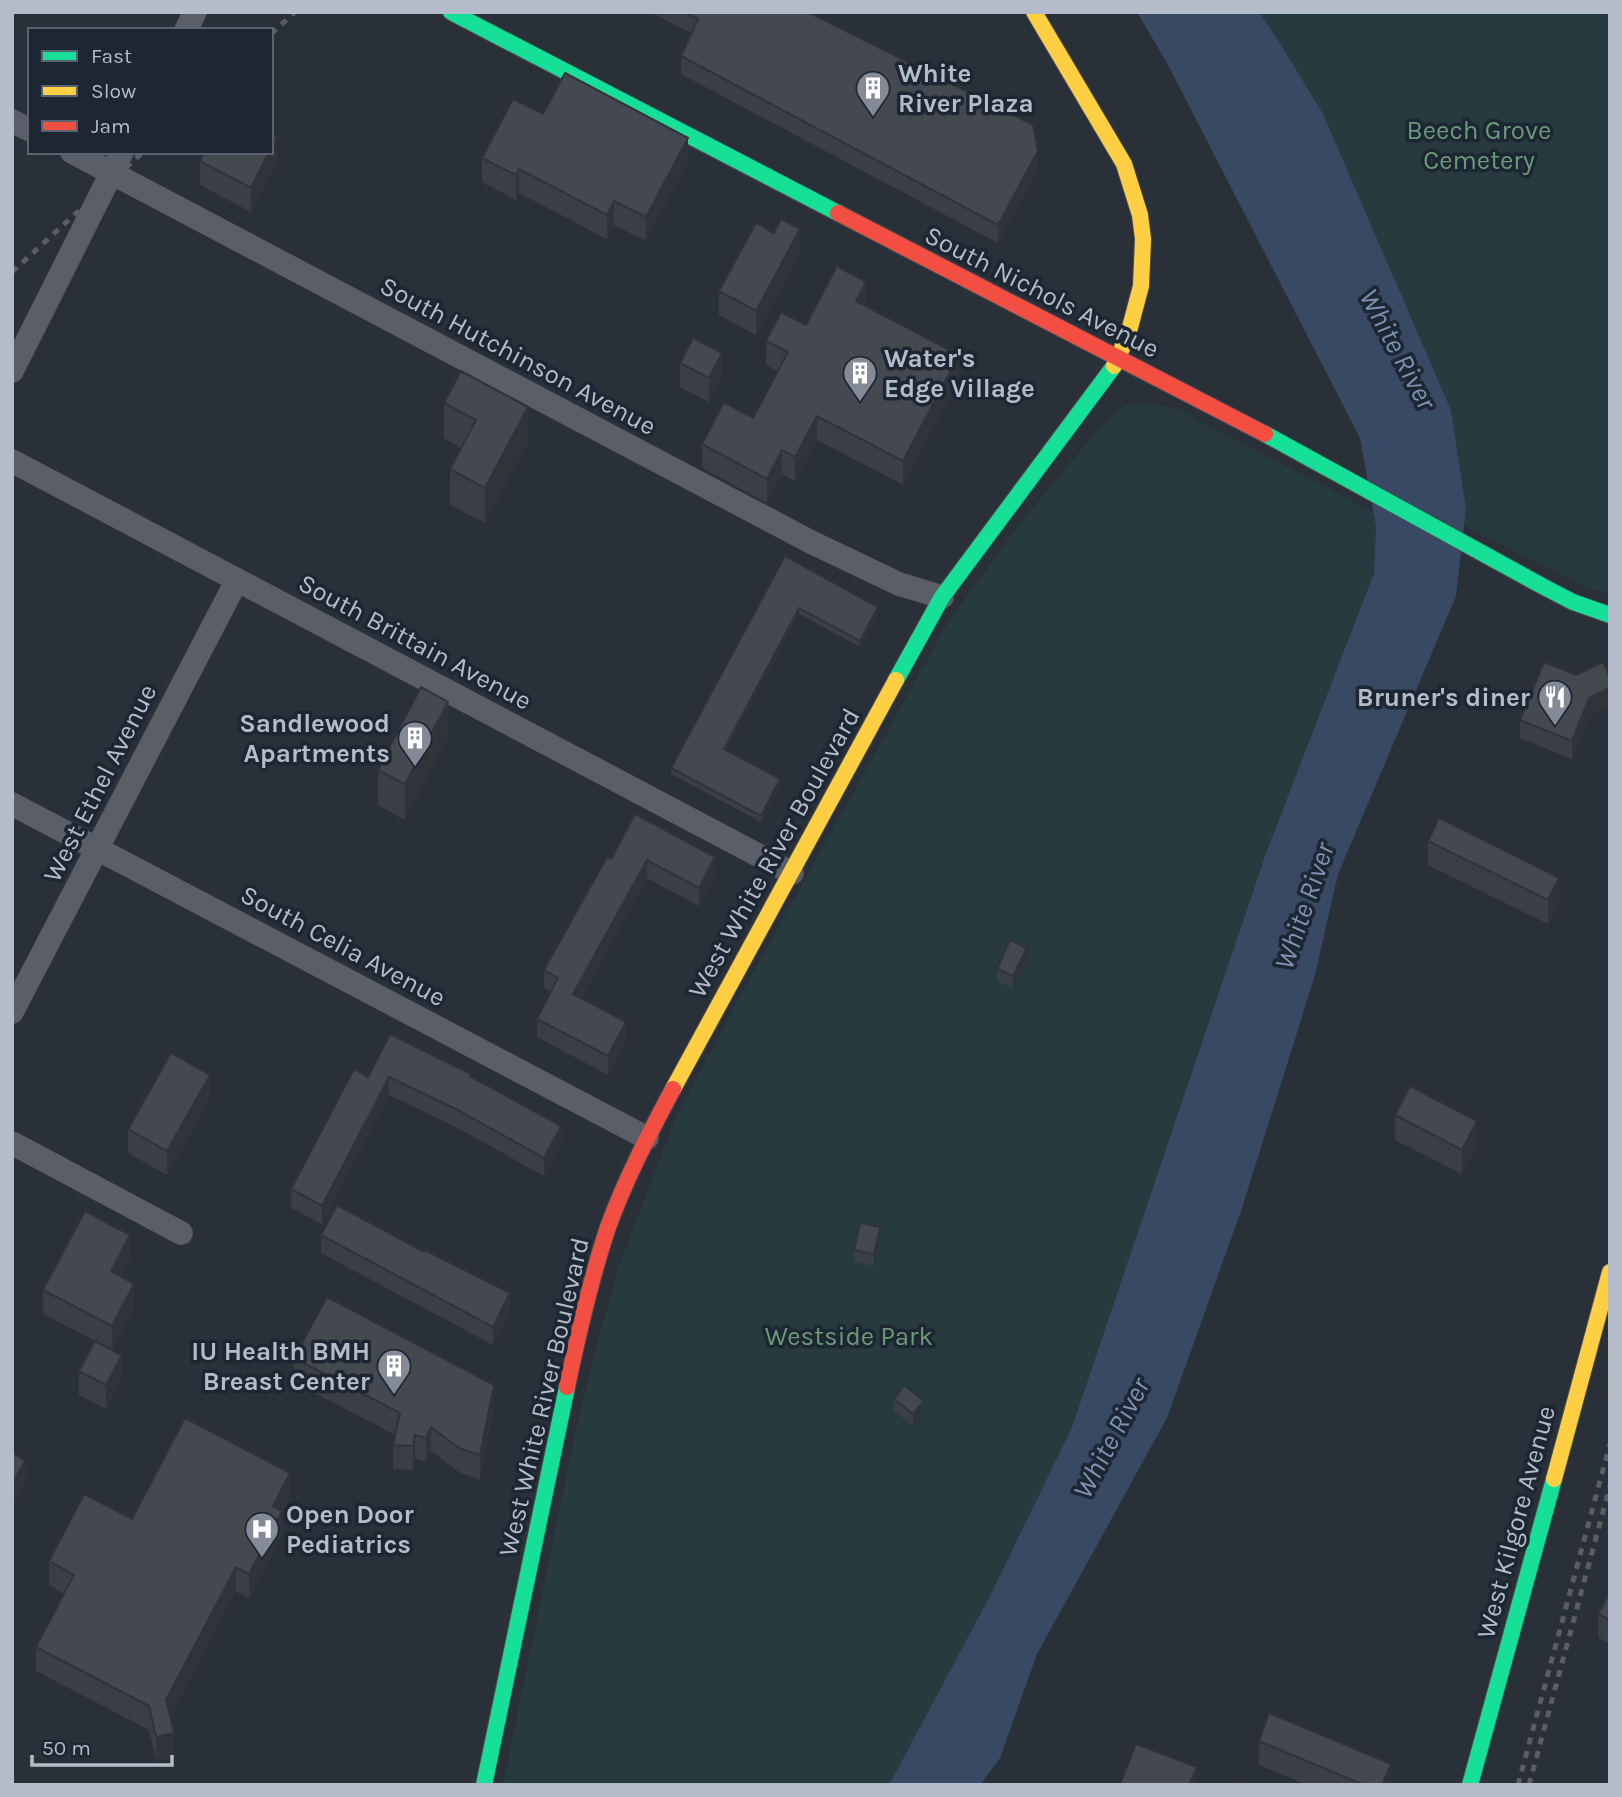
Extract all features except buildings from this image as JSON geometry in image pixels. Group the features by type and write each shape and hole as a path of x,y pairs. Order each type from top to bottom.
{"street":[{"path":"187,28 195,12"},
{"name":"South Nichols Avenue","path":"451,12 1274,439 1544,587 1573,602 1610,615"},
{"name":"West White River Boulevard","path":"484,1785 584,1307 608,1228 647,1138 703,1031 943,597 1119,360 1136,315 1144,273 1143,248 1136,202 1124,164 1034,12"},
{"path":"12,121 28,129"},
{"name":"South Hutchinson Avenue","path":"76,154 811,542 899,584 943,597"},
{"path":"12,371 121,154"},
{"name":"South Brittain Avenue","path":"12,461 792,873"},
{"name":"West Ethel Avenue","path":"12,1012 237,580"},
{"name":"South Celia Avenue","path":"12,804 647,1138"},
{"path":"12,1143 181,1233"},
{"name":"West Kilgore Avenue","path":"1470,1785 1610,1272"}],"green space":[{"name":"Beech Grove Cemetery","path":"1259,12 1610,12 1610,593 1587,588 1465,526 1466,509 1451,410 1327,125"},
{"name":"Westside Park","path":"1153,404 1175,408 1377,514 1374,573 1266,853 1072,1427 991,1594 889,1785 503,1785 574,1439 597,1344 619,1265 677,1115 950,619 1026,516 1101,426 1126,405"}],"water":[{"name":"White River","path":"1137,12 1259,12 1323,114 1451,410 1466,509 1456,596 1338,874 1315,975 1242,1208 1167,1418 1037,1654 1000,1758 980,1785 889,1785 991,1594 1072,1427 1266,853 1374,573 1376,526 1360,438 1168,65"}],"railway":[{"path":"273,32 295,12"},
{"path":"12,272 141,154"},
{"path":"1518,1785 1610,1444"},
{"path":"1529,1785 1610,1486"}],"traffic: fast":[{"path":"451,12 838,213"},
{"path":"896,680 942,597 1114,366"},
{"path":"1265,434 1544,587 1573,602 1610,615"},
{"path":"484,1785 567,1387"},
{"path":"1470,1785 1554,1479"}],"traffic: slow":[{"path":"1034,12 1124,164 1140,215 1143,239 1141,286 1128,335 1114,366"},
{"path":"673,1089 896,680"},
{"path":"1554,1479 1610,1272"}],"traffic: jam":[{"path":"838,213 1265,434"},
{"path":"567,1387 607,1230 629,1176 673,1089"}],"place":[{"name":"White River Plaza","path":"873,118"},
{"name":"Water's Edge Village","path":"860,403"},
{"name":"Bruner's diner","path":"1555,727"},
{"name":"Sandlewood Apartments","path":"415,768"},
{"name":"IU Health BMH Breast Center","path":"394,1396"},
{"name":"Open Door Pediatrics","path":"262,1559"}]}
